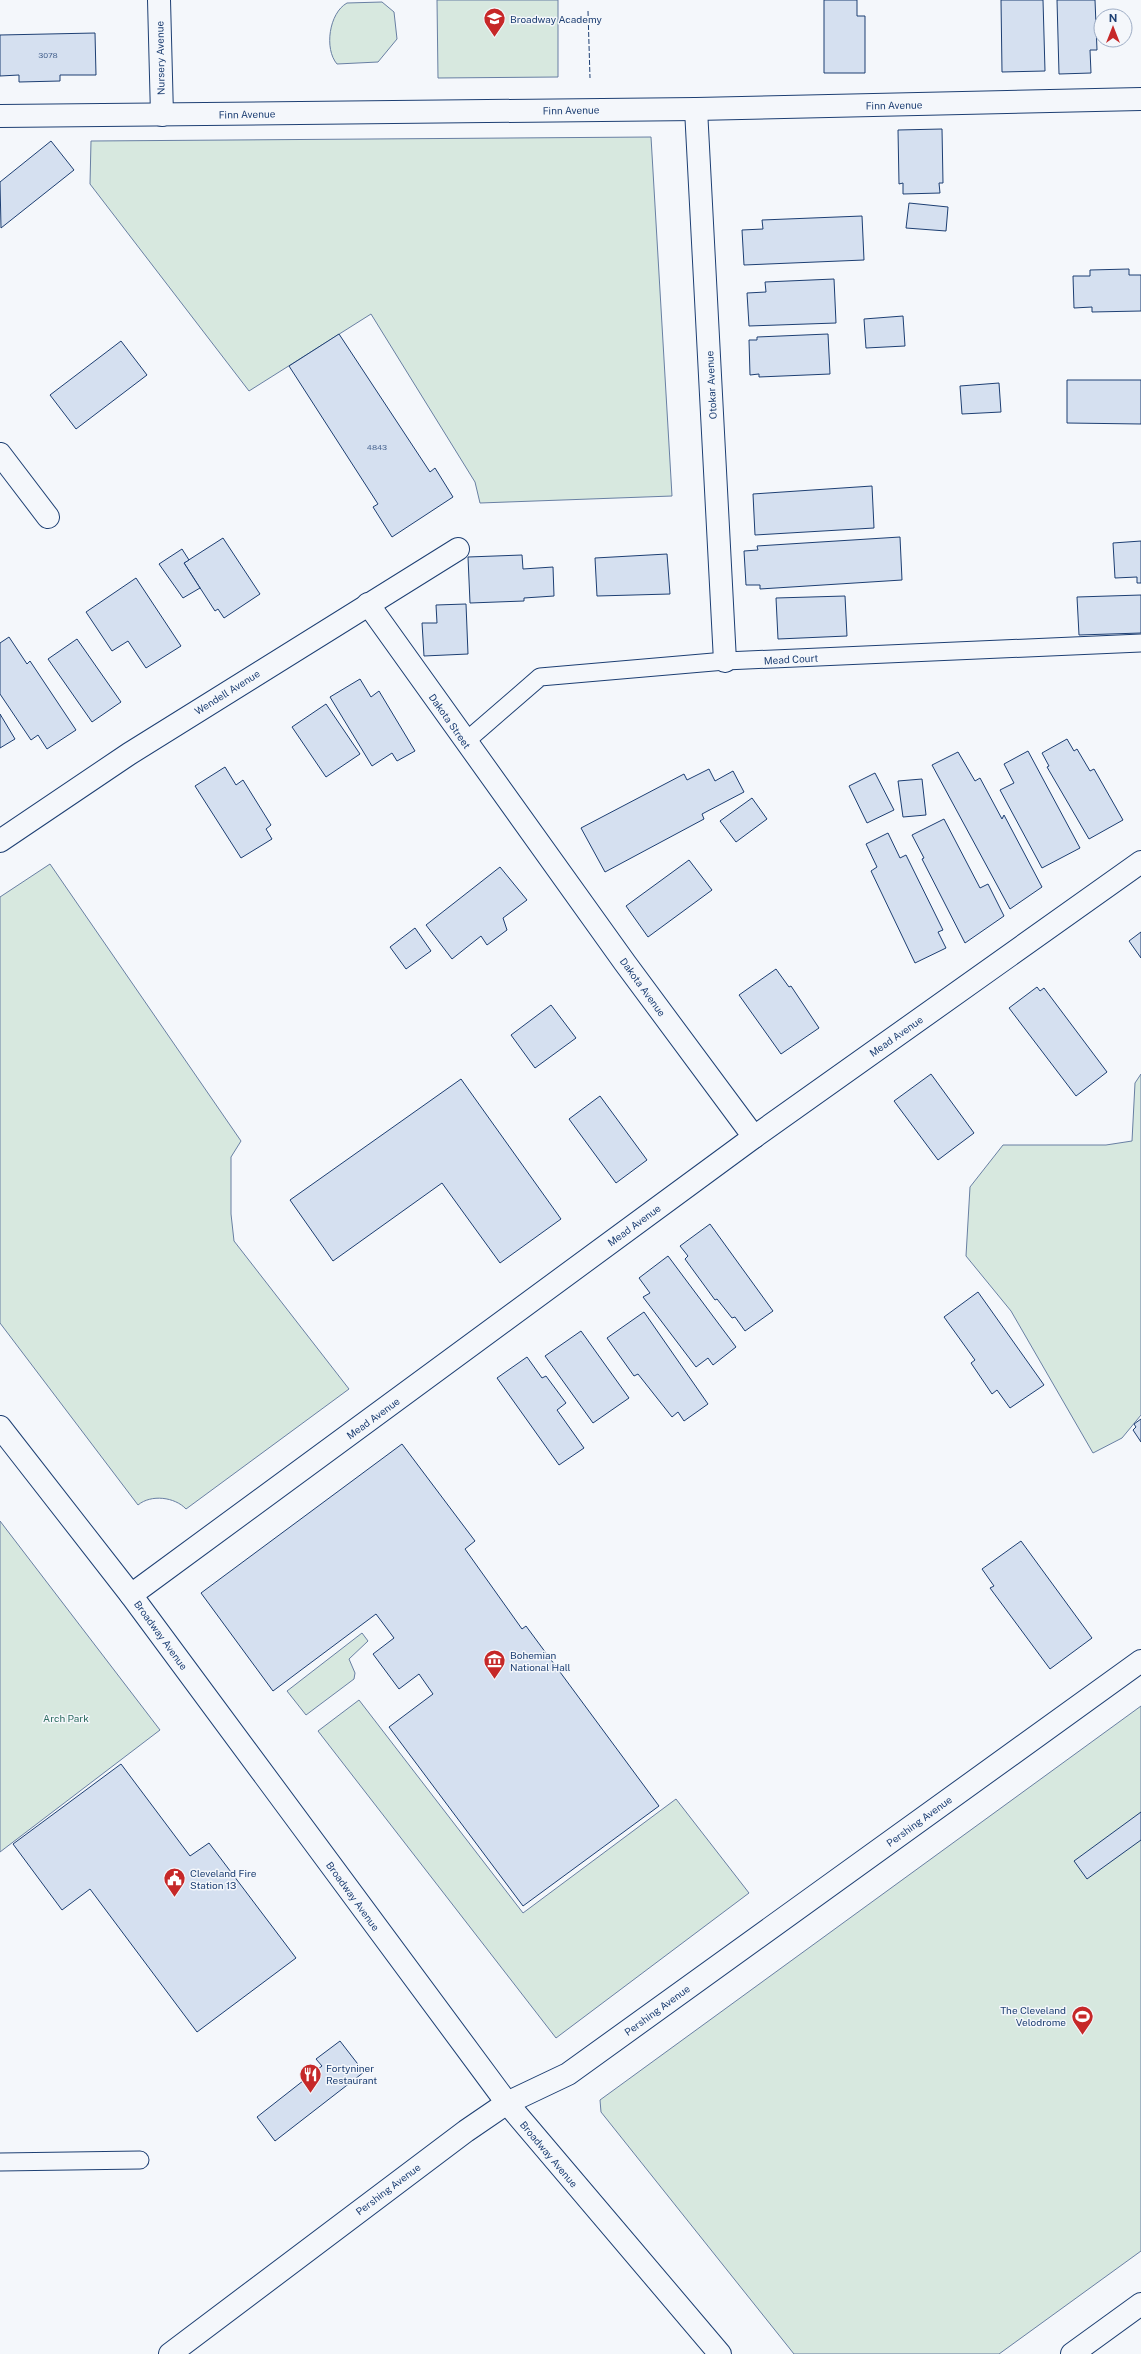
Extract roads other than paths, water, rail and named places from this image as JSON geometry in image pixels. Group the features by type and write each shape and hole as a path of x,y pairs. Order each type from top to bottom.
{"street":[{"name":"Nursery Avenue","path":"159,0 162,115"},
{"name":"Finn Avenue","path":"0,116 696,109 1141,99"},
{"name":"Otokar Avenue","path":"696,109 725,661"},
{"path":"0,454 48,517"},
{"name":"Wendell Avenue","path":"0,841 129,754 458,549"},
{"name":"Dakota Street","path":"368,604 465,742 535,836"},
{"name":"Dakota Avenue","path":"535,836 625,963 754,1137"},
{"name":"Mead Avenue","path":"131,1595 754,1137 1141,862"},
{"name":"Broadway Avenue","path":"0,1427 131,1595 507,2103 720,2354"},
{"name":"Pershing Avenue","path":"170,2354 466,2131 507,2103 568,2074 1141,1661"},
{"path":"1072,2354 1141,2304"}],"lane":[{"name":"Mead Court","path":"465,742 540,677 725,661 1141,643"},
{"path":"0,2162 140,2160"}],"place":[{"name":"Broadway Academy","path":"494,38"},
{"name":"Bohemian National Hall","path":"495,1680"},
{"name":"Cleveland Fire Station 13","path":"175,1898"},
{"name":"The Cleveland Velodrome","path":"1082,2036"},
{"name":"Fortyniner Restaurant","path":"310,2094"}],"park label":[{"name":"Arch Park","path":"66,1718"}]}
